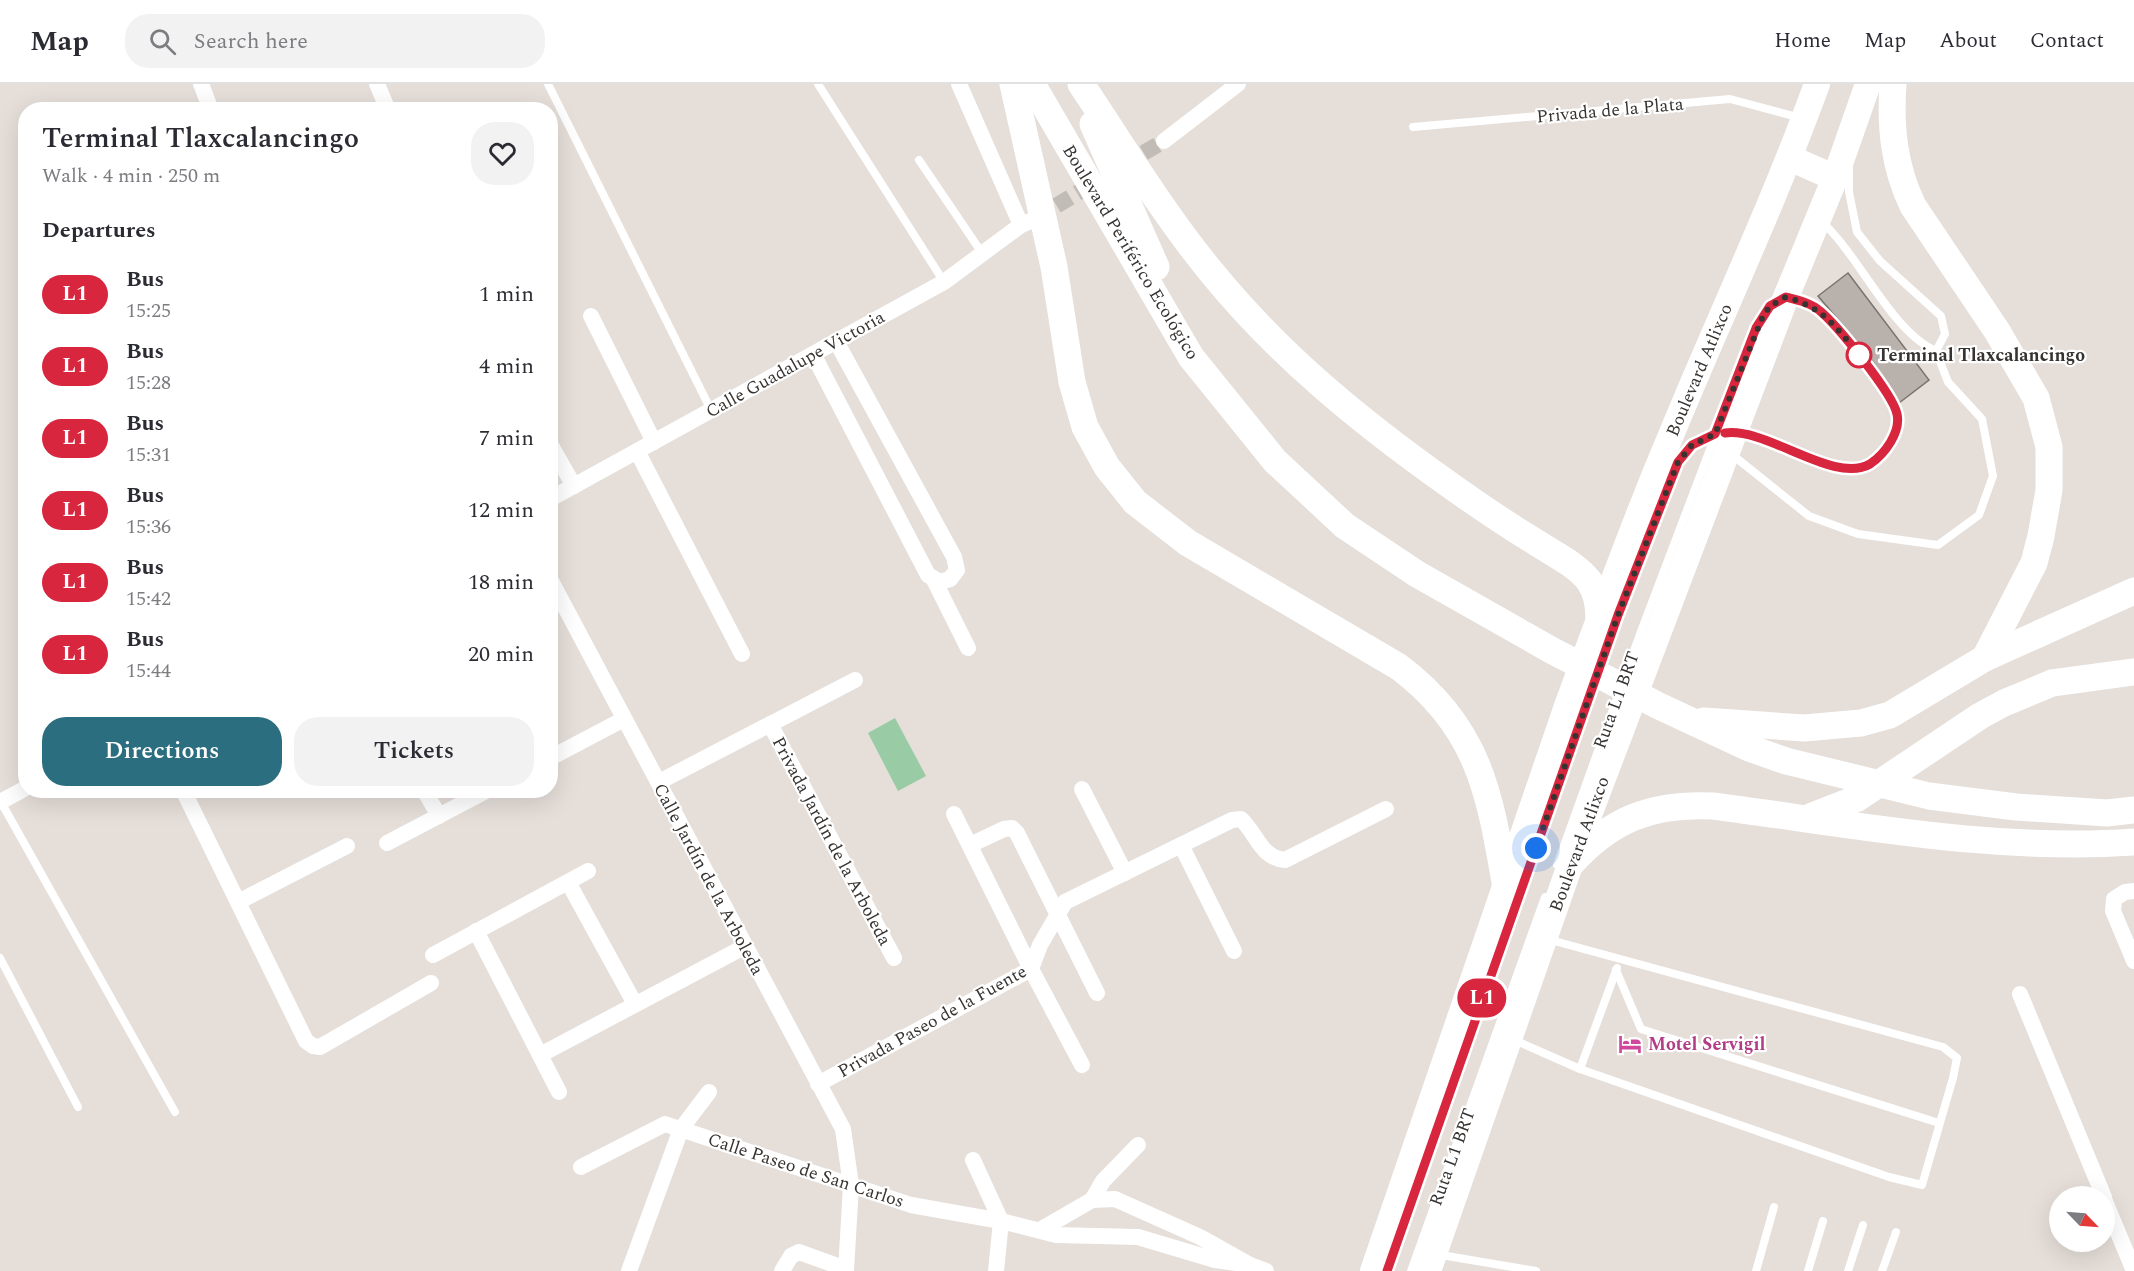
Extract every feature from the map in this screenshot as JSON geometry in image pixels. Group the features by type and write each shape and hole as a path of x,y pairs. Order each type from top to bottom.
{"highway":[{"path":"1013,84 1054,267 1072,382 1085,427 1095,448 1120,485 1161,523 1205,553 1399,667 1430,692 1443,706 1466,739 1482,775 1506,888"},
{"name":"Boulevard Periférico Ecológico","path":"1032,84 1191,357 1275,461 1345,526 1417,574 1551,650 1659,706 1768,754 1820,771 1929,796 2016,807 2107,813 2134,810"},
{"path":"1076,84 1167,291 1191,357"},
{"path":"1081,84 1184,237 1214,276 1275,342 1320,385 1402,451 1471,500 1577,569 1593,588 1599,609 1599,620"},
{"path":"1893,84 1893,127 1897,167 1903,186 1913,206 2025,377 2036,398 2049,447 2049,490 2034,563 1985,658"},
{"path":"1688,720 1804,728 1861,723 1890,715 1985,658 2134,591"},
{"path":"1804,818 1823,813 1856,799 1980,716 2033,690 2075,679 2134,672"},
{"path":"1562,869 1599,835 1617,824 1664,808 1713,806 1960,839 2013,843 2066,845 2134,842"}],"main road":[{"name":"Boulevard Atlixco","path":"1373,1271 1567,706 1599,620 1668,441 1790,158 1817,84"},
{"name":"Boulevard Atlixco","path":"1431,1262 1544,938 1562,869 1727,439 1835,178 1868,84"},
{"path":"1790,158 1835,178"}],"street":[{"path":"201,84 208,102"},
{"path":"377,84 385,102"},
{"name":"Calle Guadalupe Victoria","path":"558,495 944,282 1027,222 959,84"},
{"path":"1164,141 1237,84"},
{"path":"591,316 654,442"},
{"path":"836,341 954,557 957,570 950,579 940,582 934,580"},
{"path":"813,354 968,648"},
{"path":"637,451 742,654"},
{"path":"558,458 574,486"},
{"name":"Calle Jardín de la Arboleda","path":"558,596 843,1130 851,1185 846,1270"},
{"name":"Privada Jardín de la Arboleda","path":"659,782 855,680"},
{"path":"558,754 624,719"},
{"name":"Privada Jardín de la Arboleda","path":"770,724 894,958"},
{"path":"1082,789 1125,873"},
{"path":"1,802 18,792"},
{"path":"187,798 306,1041 313,1046 320,1047 431,983"},
{"path":"429,798 439,816"},
{"path":"387,843 473,798"},
{"name":"Privada Paseo de la Fuente","path":"818,1084 1031,969 1035,955 1065,902 1232,819 1241,819 1264,852 1276,859 1285,860 1386,809"},
{"path":"954,814 1031,969 1082,1065"},
{"path":"970,845 1004,829 1012,828 1017,833 1097,993"},
{"path":"1180,845 1234,951"},
{"path":"238,902 347,846"},
{"path":"433,955 588,871"},
{"path":"568,882 635,1005"},
{"path":"2134,891 2125,892 2114,899 2113,911 2134,961"},
{"path":"476,932 559,1092"},
{"path":"540,1055 744,947"},
{"path":"2020,994 2099,1186"},
{"path":"629,1271 681,1130 709,1092"},
{"name":"Calle Paseo de San Carlos","path":"580,1167 665,1124 911,1205 1001,1221 1056,1235 1138,1237 1215,1260 1250,1265"},
{"path":"1040,1230 1092,1200 1103,1181 1138,1145"},
{"path":"973,1160 1001,1221 996,1271"},
{"name":"Calle Paseo de San Carlos","path":"1092,1200 1115,1199 1126,1203 1266,1271"},
{"path":"2115,1225 2134,1271"},
{"path":"782,1271 791,1256 799,1252 846,1270"}],"lane":[{"path":"548,84 557,102"},
{"path":"818,84 944,282"},
{"name":"Privada de la Plata","path":"1413,127 1730,99 1804,119"},
{"path":"558,104 711,410"},
{"path":"1849,139 1849,192 1857,232 1880,261 1941,316 1945,334 1936,351"},
{"path":"919,160 982,253"},
{"path":"1727,439 1809,516 1858,534 1938,545 1979,515 1993,476 1982,419 1948,381 1936,351 1924,346 1900,322 1843,244 1818,218"},
{"path":"1727,439 1751,434 1824,463 1844,468 1862,467 1871,463 1887,447 1894,436 1897,413 1862,358 1818,309 1786,297"},
{"name":"Ruta L1 BRT","path":"1430,1143 1618,615 1678,462 1692,445 1727,439"},
{"path":"1,802 175,1112"},
{"name":"Ruta L1 BRT","path":"1411,1271 1550,885"},
{"path":"1508,1038 1580,1069 1889,1177 1922,1185 1957,1059 1943,1047 1544,938"},
{"path":"0,958 78,1107"},
{"path":"1580,1069 1620,960"},
{"path":"1616,970 1641,1029 1939,1123"},
{"path":"1756,1271 1774,1207"},
{"path":"1808,1271 1823,1221"},
{"path":"1848,1271 1863,1225"},
{"path":"1882,1271 1896,1232"},
{"path":"1431,1262 1536,1271"}],"green space":[{"path":"895,718 926,776 898,791 868,733"}],"building":[{"path":"1848,273 1929,380 1899,403 1869,356 1818,296"}],"tunnel":[{"path":"1123,165 1164,141"},
{"path":"1036,218 1099,180"}],"bus line":[{"name":"L1","path":"1387,1271 1426,1154 1618,615 1678,462 1692,445 1715,434 1756,328 1770,306 1786,297 1818,309 1862,358 1891,400 1897,413 1894,436 1887,447 1871,463 1862,467 1844,468 1824,463 1751,434 1725,433"}],"place":[{"name":"Terminal Tlaxcalancingo","path":"1859,355"},
{"name":"Motel Servigil","path":"1630,1044"}],"route":[{"path":"1536,848 1618,615 1678,462 1692,445 1715,434 1756,328 1763,316 1770,306 1786,297 1808,304 1818,309 1862,358 1859,355"}]}
